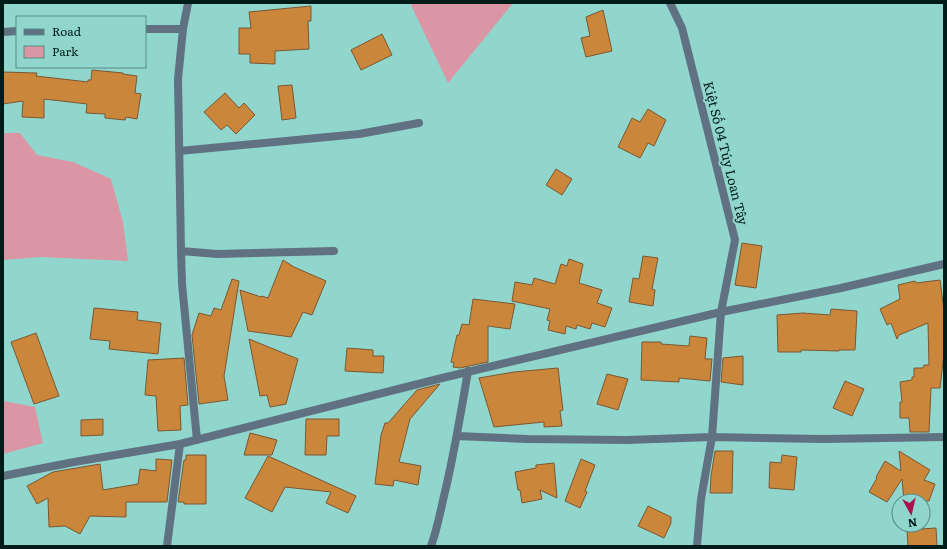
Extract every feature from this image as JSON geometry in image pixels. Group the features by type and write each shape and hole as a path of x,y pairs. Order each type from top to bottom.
{"street":[{"path":"188,3 183,29 178,79 179,151 182,284 197,440"},
{"name":"Kiệt Số 04 Túy Loan Tây","path":"670,3 682,28 735,240 721,312 712,437 701,499 697,546"},
{"path":"146,29 183,29"},
{"path":"3,32 16,31"},
{"path":"179,151 359,134 419,123"},
{"path":"182,251 217,254 334,251"},
{"path":"3,476 180,444 468,372 721,312 841,288 944,264"},
{"path":"430,546 435,533 457,436 468,372"},
{"path":"457,436 528,439 627,440 712,437 824,439 944,437"},
{"path":"168,546 180,444"}],"green space":[{"path":"410,3 513,3 448,83"},
{"path":"3,133 20,133 37,155 73,162 111,179 123,222 128,261 40,257 3,260"},
{"path":"3,401 35,407 43,443 3,454"}],"building":[{"path":"311,6 311,21 308,21 309,49 275,51 275,64 250,63 250,54 239,54 239,28 251,28 249,12"},
{"path":"603,10 612,51 586,57 581,38 590,36 586,17"},
{"path":"382,34 392,55 361,70 351,50"},
{"path":"92,70 137,76 135,93 141,94 137,119 126,117 125,120 105,118 105,114 86,113 87,104 44,99 44,118 22,117 23,101 3,104 3,72 37,73 36,76 88,82 88,80 91,80"},
{"path":"292,85 296,118 282,120 278,86"},
{"path":"225,93 239,108 244,103 255,115 236,134 227,125 221,130 204,112"},
{"path":"648,109 666,120 654,146 648,143 640,158 618,147 632,118 640,122"},
{"path":"556,169 572,179 562,195 546,185"},
{"path":"742,243 762,246 756,288 735,285"},
{"path":"643,256 658,258 652,289 655,290 653,306 629,302 633,278 639,279"},
{"path":"569,259 583,264 579,283 602,290 597,303 612,308 605,327 592,323 590,329 577,325 576,329 566,326 565,334 548,330 550,321 547,320 550,309 512,301 515,282 532,285 534,278 555,284 561,264 567,266"},
{"path":"283,260 294,267 326,281 312,315 303,312 291,337 248,331 240,290 268,298"},
{"path":"232,279 239,281 224,376 228,400 199,404 192,335 199,313 211,316 214,308 221,310"},
{"path":"940,280 944,311 944,353 940,388 931,388 929,432 910,432 909,418 900,418 900,402 902,402 900,382 912,380 912,377 914,377 914,368 923,368 924,365 929,365 928,323 899,335 897,339 891,323 887,325 880,309 900,299 898,285 915,281 916,283"},
{"path":"473,299 515,304 510,329 488,326 488,362 460,368 453,367 454,363 451,362 457,335 459,335 462,324 469,325"},
{"path":"94,308 138,312 137,320 161,323 158,354 109,349 110,341 90,339"},
{"path":"831,309 857,311 855,350 801,350 801,352 778,352 777,315 803,313 830,315"},
{"path":"36,333 59,396 34,404 11,342"},
{"path":"690,336 707,338 705,359 712,359 710,381 679,378 679,382 641,380 642,342 661,342 661,344 689,346"},
{"path":"249,339 298,359 286,404 270,407 267,395 260,396"},
{"path":"347,348 373,350 373,356 384,356 383,373 345,371"},
{"path":"743,356 743,385 721,382 723,358"},
{"path":"184,358 188,405 180,406 181,430 158,431 156,396 145,395 148,360"},
{"path":"558,368 563,410 560,411 562,426 544,427 544,422 494,427 479,378 514,372"},
{"path":"607,374 628,379 618,410 597,404"},
{"path":"845,381 864,389 852,416 833,408"},
{"path":"440,384 410,419 399,462 421,466 418,485 394,480 393,486 375,484 381,435 385,423 388,423 417,390"},
{"path":"103,419 103,435 81,436 81,420"},
{"path":"306,419 339,419 339,436 327,436 326,455 305,455"},
{"path":"250,433 277,440 272,455 244,455"},
{"path":"715,451 733,451 732,493 710,493"},
{"path":"899,451 930,470 924,480 935,484 931,495 931,493 903,493 902,479 893,493 891,493 887,502 869,492 885,461 901,471"},
{"path":"186,455 206,455 206,504 184,504 184,502 178,502"},
{"path":"782,455 797,457 794,490 769,488 770,462 781,463"},
{"path":"268,456 356,496 348,513 326,503 331,492 285,487 272,512 245,498"},
{"path":"156,459 172,460 167,502 126,502 126,517 90,516 80,534 65,526 49,527 48,498 37,504 27,486 53,472 100,464 103,490 138,484 140,469 156,471"},
{"path":"581,459 595,465 585,491 587,492 580,508 565,501"},
{"path":"554,463 557,498 540,490 542,499 522,503 515,472 536,468 536,465"},
{"path":"648,506 671,517 671,523 664,538 638,526"},
{"path":"931,528 936,528 937,546 908,546 907,533 931,533"}]}
